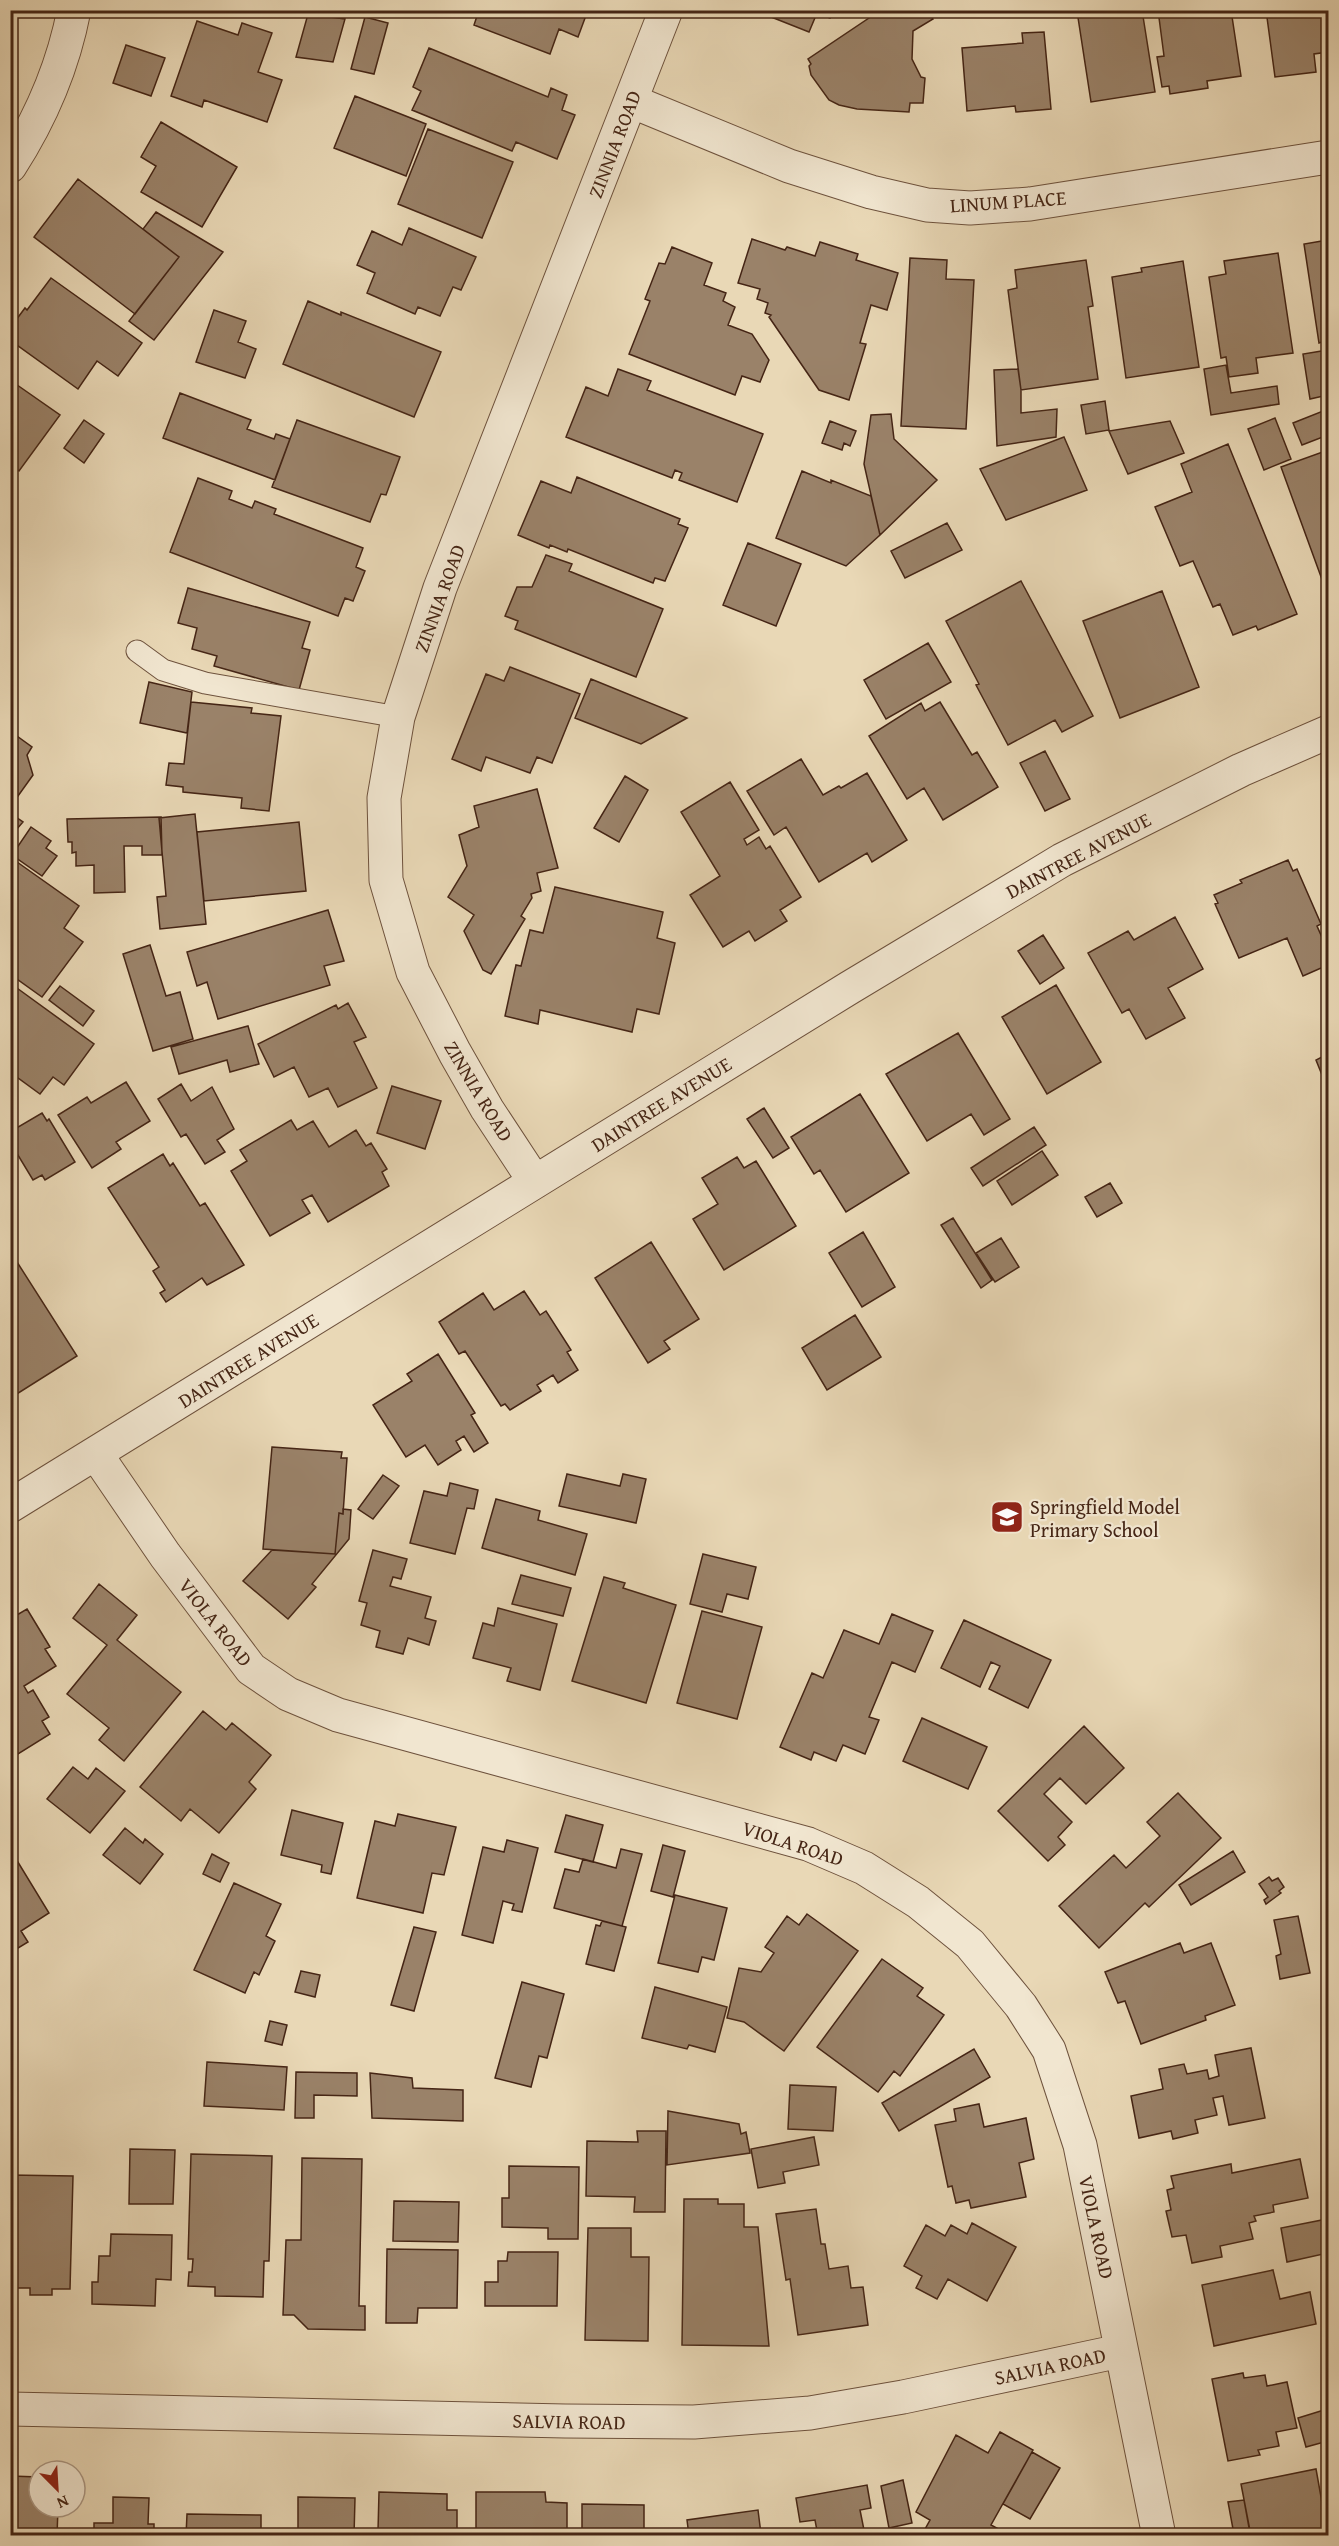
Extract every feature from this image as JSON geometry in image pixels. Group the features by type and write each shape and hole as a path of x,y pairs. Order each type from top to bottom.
{"street":[{"path":"10,166 54,85 67,46 74,10"},
{"name":"ZINNIA ROAD","path":"535,1182 487,1109 413,972 386,880 384,798 398,717 440,588 666,10"},
{"name":"LINUM PLACE","path":"631,101 789,166 871,192 927,205 970,208 1030,204 1329,157"},
{"name":"DAINTREE AVENUE","path":"10,1506 849,988 1062,860 1241,770 1329,732"},
{"name":"VIOLA ROAD","path":"96,1454 226,1639 251,1669 288,1694 338,1715 808,1844 864,1868 918,1902 970,1944 1021,2006 1049,2050 1080,2145 1159,2535"},
{"name":"SALVIA ROAD","path":"10,2409 530,2421 694,2422 810,2413 903,2397 1120,2351"}],"lane":[{"path":"137,651 163,670 205,683 398,717"}],"building":[{"path":"479,10 588,10 578,37 559,29 550,54 474,25"},
{"path":"834,10 830,18 817,13 809,32 756,11"},
{"path":"881,10 927,10 933,19 913,31 912,59 921,77 925,78 923,103 910,103 909,112 857,109 839,105 829,100 811,75 809,66 811,64 808,59"},
{"path":"1142,10 1155,92 1091,102 1077,11"},
{"path":"1158,10 1231,10 1241,76 1207,81 1208,88 1170,94 1169,86 1162,87 1157,57 1164,56"},
{"path":"1266,10 1328,10 1328,52 1314,54 1316,72 1275,77"},
{"path":"308,14 345,19 333,62 296,57"},
{"path":"365,17 388,23 374,74 351,69"},
{"path":"197,21 238,35 242,23 272,33 258,72 282,80 267,122 204,100 202,107 171,96"},
{"path":"1044,32 1051,109 1016,112 1015,106 967,111 962,48 1023,43 1022,33"},
{"path":"126,45 165,58 151,96 113,83"},
{"path":"429,48 548,97 551,88 567,95 562,110 575,115 557,159 516,142 512,151 412,110 421,91 413,87"},
{"path":"355,96 426,124 406,176 334,148"},
{"path":"161,122 237,167 202,227 141,192 156,166 141,157"},
{"path":"428,129 513,162 482,238 398,204"},
{"path":"78,179 179,257 135,314 34,237"},
{"path":"156,212 223,252 154,340 129,321 179,257 143,229"},
{"path":"409,228 476,257 461,290 453,287 440,316 418,307 415,314 367,293 375,273 357,265 372,231 402,245"},
{"path":"752,239 785,250 787,247 815,256 820,242 858,254 856,260 898,273 887,310 871,305 860,343 866,344 849,400 819,390 769,317 771,315 765,313 768,303 757,299 760,289 738,283"},
{"path":"1328,240 1328,364 1325,341 1319,343 1304,244"},
{"path":"672,247 712,263 704,285 726,293 723,301 735,307 728,325 752,334 769,360 760,382 742,376 735,395 629,354 650,301 645,299 659,263 665,264"},
{"path":"1278,253 1293,353 1256,358 1258,373 1229,377 1226,357 1221,358 1209,277 1226,274 1224,261"},
{"path":"910,258 947,260 946,279 974,280 966,429 901,426"},
{"path":"1086,260 1093,306 1088,307 1098,379 1021,390 1008,290 1017,288 1015,270"},
{"path":"1183,261 1199,367 1126,378 1112,277 1142,272 1141,268"},
{"path":"51,278 142,343 118,376 97,361 78,389 10,340 10,328"},
{"path":"308,301 441,352 414,417 283,364"},
{"path":"214,310 246,321 238,342 256,349 245,378 196,362"},
{"path":"1328,350 1328,395 1310,399 1303,354"},
{"path":"1226,365 1231,393 1277,386 1279,404 1211,415 1204,369"},
{"path":"618,369 651,381 647,390 763,434 737,502 679,480 682,473 675,470 672,478 566,437 586,387 608,396"},
{"path":"1018,369 1021,413 1057,409 1056,437 997,446 994,370"},
{"path":"10,380 60,415 19,471 10,464"},
{"path":"180,393 251,420 247,429 274,439 276,434 290,439 275,480 163,438"},
{"path":"1105,401 1109,430 1086,434 1081,405"},
{"path":"1328,409 1328,435 1302,445 1293,423"},
{"path":"891,414 894,439 937,480 880,535 864,464 871,415"},
{"path":"1275,418 1291,459 1264,470 1248,429"},
{"path":"84,420 104,434 84,463 64,448"},
{"path":"297,420 400,457 386,495 381,494 370,522 272,487"},
{"path":"830,421 856,431 850,446 844,443 842,450 822,443"},
{"path":"1170,421 1184,453 1128,474 1109,431"},
{"path":"1064,437 1087,490 1006,520 980,469"},
{"path":"1228,444 1297,614 1258,630 1256,626 1233,635 1220,604 1213,607 1193,561 1180,566 1155,507 1192,492 1181,464"},
{"path":"1328,450 1328,596 1281,467"},
{"path":"802,471 871,496 880,535 846,566 776,538"},
{"path":"577,477 680,519 678,524 688,528 665,581 655,578 653,583 568,549 567,552 550,545 549,548 518,535 541,481 571,493"},
{"path":"198,478 232,491 229,499 252,508 255,501 276,509 274,514 363,548 356,567 365,571 353,601 345,598 338,616 170,552"},
{"path":"947,523 962,550 905,578 891,551"},
{"path":"748,543 801,564 776,626 723,605"},
{"path":"546,555 572,564 569,571 663,609 636,677 515,629 518,621 505,616 517,587 532,587"},
{"path":"1021,581 1093,716 1062,732 1055,720 1008,745 946,621"},
{"path":"188,588 310,622 302,648 310,650 299,690 214,666 217,656 192,649 197,628 178,623"},
{"path":"1162,591 1199,687 1120,718 1083,621"},
{"path":"928,643 951,682 886,719 864,680"},
{"path":"510,667 580,694 552,763 537,757 530,773 486,757 481,771 452,759 486,674 504,681"},
{"path":"591,679 687,718 641,744 575,718"},
{"path":"149,682 192,692 187,733 140,723"},
{"path":"191,702 252,708 251,713 281,716 269,811 241,808 242,798 183,792 183,787 166,785 169,763 184,764"},
{"path":"940,702 972,755 977,752 998,787 943,820 924,788 907,799 869,736 921,703 925,711"},
{"path":"10,731 32,747 27,755 33,775 18,796 10,791"},
{"path":"1045,751 1070,799 1045,811 1020,763"},
{"path":"801,759 823,795 867,773 907,840 872,862 867,853 819,882 786,827 774,835 747,791"},
{"path":"625,776 648,790 619,842 594,828"},
{"path":"730,782 759,830 744,839 747,845 759,837 766,849 770,846 801,897 780,910 787,921 755,941 749,931 723,947 690,895 720,876 681,812"},
{"path":"537,789 558,868 537,873 541,891 531,894 532,898 521,916 525,919 491,974 483,970 464,931 474,915 448,897 467,866 459,835 479,827 474,806"},
{"path":"10,813 23,822 10,837"},
{"path":"195,814 206,924 160,929 157,897 166,896 159,818"},
{"path":"161,817 162,855 142,855 142,846 124,846 125,892 94,893 94,865 76,866 76,852 72,853 72,842 68,842 67,819"},
{"path":"299,822 306,891 204,901 197,832"},
{"path":"31,827 51,841 46,848 57,856 42,876 12,855"},
{"path":"10,857 79,906 64,928 83,942 42,997 10,974"},
{"path":"1288,860 1293,871 1297,869 1321,924 1317,926 1328,951 1328,965 1303,976 1287,938 1239,958 1215,904 1218,903 1214,895 1242,883 1240,880"},
{"path":"555,887 663,912 657,938 675,943 659,1014 637,1009 632,1032 540,1010 538,1024 505,1016 516,965 521,966 530,930 543,933"},
{"path":"328,910 344,961 324,966 330,985 218,1019 207,982 197,986 187,952"},
{"path":"1175,917 1203,969 1168,988 1185,1018 1146,1039 1129,1009 1122,1013 1088,953 1128,931 1134,940"},
{"path":"1043,935 1064,968 1040,984 1018,951"},
{"path":"150,945 166,996 180,992 193,1039 153,1051 123,954"},
{"path":"10,983 94,1044 64,1085 53,1077 40,1094 10,1072"},
{"path":"1056,985 1101,1062 1047,1094 1002,1017"},
{"path":"60,986 94,1011 83,1026 49,1000"},
{"path":"348,1003 366,1037 354,1042 377,1088 338,1107 328,1088 309,1097 294,1067 274,1077 258,1044 336,1005 338,1009"},
{"path":"248,1026 259,1064 230,1072 227,1060 179,1074 171,1047"},
{"path":"958,1033 1010,1119 984,1135 971,1114 927,1141 886,1074"},
{"path":"1328,1048 1328,1074 1322,1075 1316,1060 1324,1056 1322,1051"},
{"path":"126,1082 150,1121 116,1142 121,1149 92,1168 58,1115 87,1097 91,1103"},
{"path":"181,1084 191,1101 212,1087 234,1129 217,1140 225,1152 205,1164 186,1134 181,1137 158,1099"},
{"path":"392,1086 441,1101 425,1149 377,1133"},
{"path":"860,1094 909,1173 846,1212 820,1170 814,1174 791,1137"},
{"path":"764,1108 789,1148 773,1158 747,1119"},
{"path":"42,1113 47,1121 49,1119 75,1162 45,1180 42,1175 33,1180 10,1142 10,1137 15,1134 13,1130"},
{"path":"291,1120 297,1130 313,1121 329,1147 356,1130 366,1146 371,1143 387,1169 382,1172 389,1186 328,1222 312,1195 302,1200 310,1213 270,1236 231,1171 247,1161 240,1150"},
{"path":"1034,1127 1046,1145 983,1186 971,1168"},
{"path":"1042,1151 1058,1175 1012,1205 997,1181"},
{"path":"163,1154 170,1166 173,1163 200,1206 205,1203 244,1265 207,1285 202,1278 166,1302 160,1293 165,1290 153,1271 159,1267 108,1188"},
{"path":"737,1157 744,1168 756,1161 796,1226 724,1270 693,1219 718,1204 702,1178"},
{"path":"1110,1183 1122,1203 1097,1217 1085,1197"},
{"path":"953,1218 992,1280 981,1288 941,1225"},
{"path":"863,1232 895,1287 862,1307 829,1253"},
{"path":"1001,1238 1019,1267 995,1282 976,1253"},
{"path":"651,1242 699,1319 664,1341 670,1349 648,1363 595,1278"},
{"path":"10,1251 77,1356 12,1397 10,1395"},
{"path":"524,1291 540,1315 546,1311 571,1350 567,1352 578,1370 558,1383 553,1375 537,1385 541,1391 510,1410 505,1404 501,1406 465,1351 459,1354 439,1322 483,1293 494,1310"},
{"path":"855,1315 881,1357 827,1390 802,1348"},
{"path":"438,1354 475,1413 471,1415 488,1443 474,1452 464,1436 456,1441 461,1450 438,1465 425,1445 406,1457 373,1405 412,1381 407,1374"},
{"path":"272,1447 342,1452 341,1458 347,1458 343,1514 339,1513 335,1554 263,1549"},
{"path":"567,1474 620,1486 623,1474 646,1479 636,1523 559,1506"},
{"path":"383,1475 399,1486 373,1519 358,1509"},
{"path":"450,1483 478,1490 474,1509 467,1508 455,1554 410,1543 424,1491 447,1496"},
{"path":"496,1499 540,1511 538,1520 587,1534 575,1575 482,1548"},
{"path":"343,1509 351,1510 349,1539 312,1584 316,1587 288,1619 243,1581 272,1550 335,1554 339,1513 343,1514"},
{"path":"373,1550 407,1559 401,1579 393,1577 390,1586 431,1597 425,1618 436,1621 429,1645 408,1638 403,1654 376,1647 380,1631 361,1625 367,1603 359,1601"},
{"path":"703,1554 756,1567 748,1599 727,1594 722,1612 690,1604"},
{"path":"521,1575 571,1588 563,1616 512,1604"},
{"path":"604,1577 625,1583 623,1588 676,1605 646,1703 572,1681"},
{"path":"99,1584 137,1615 117,1640 181,1692 124,1761 99,1740 109,1728 67,1694 107,1645 73,1618"},
{"path":"498,1608 557,1624 540,1690 507,1681 511,1668 473,1658 483,1623 494,1626"},
{"path":"27,1609 50,1647 45,1649 56,1666 24,1686 28,1693 33,1690 49,1717 42,1721 50,1734 10,1759 10,1619"},
{"path":"702,1611 762,1627 737,1719 677,1703"},
{"path":"892,1614 933,1631 915,1672 892,1662 869,1717 879,1720 865,1754 843,1745 836,1761 814,1752 811,1760 780,1747 812,1673 823,1678 844,1630 879,1644"},
{"path":"964,1620 1051,1660 1028,1708 989,1689 1000,1666 991,1662 980,1687 941,1668"},
{"path":"203,1711 226,1730 232,1723 271,1755 249,1782 256,1789 219,1833 190,1809 181,1821 140,1787"},
{"path":"922,1718 987,1747 968,1789 903,1761"},
{"path":"1084,1726 1124,1768 1086,1804 1060,1778 1044,1794 1072,1822 1058,1837 1065,1845 1048,1861 998,1811"},
{"path":"73,1767 88,1779 96,1768 125,1791 90,1833 47,1799"},
{"path":"1178,1793 1221,1838 1149,1907 1145,1903 1099,1948 1059,1906 1114,1855 1126,1868 1160,1836 1147,1822"},
{"path":"292,1810 343,1823 331,1874 321,1872 322,1865 281,1855"},
{"path":"398,1814 456,1827 444,1875 432,1873 423,1913 357,1898 375,1821 395,1826"},
{"path":"566,1815 603,1825 593,1862 555,1852"},
{"path":"125,1828 143,1843 145,1839 163,1854 140,1884 103,1855"},
{"path":"507,1840 538,1848 522,1912 512,1910 514,1904 503,1901 493,1943 462,1935 483,1847 504,1852"},
{"path":"663,1845 685,1851 673,1897 651,1891"},
{"path":"621,1849 642,1854 622,1926 554,1908 565,1869 579,1872 583,1859 616,1868"},
{"path":"1233,1851 1245,1872 1191,1905 1179,1885"},
{"path":"13,1854 49,1913 21,1931 28,1942 10,1953 10,1855"},
{"path":"212,1854 229,1863 220,1882 203,1874"},
{"path":"1269,1877 1272,1881 1278,1878 1284,1887 1279,1891 1281,1893 1266,1904 1264,1900 1268,1897 1259,1884"},
{"path":"234,1883 281,1904 266,1936 275,1941 259,1975 254,1972 245,1993 194,1970"},
{"path":"675,1895 727,1908 714,1960 702,1957 698,1972 658,1963"},
{"path":"807,1914 858,1951 784,2051 744,2022 727,2018 739,1968 761,1972 774,1953 765,1947 787,1916 799,1925"},
{"path":"1298,1916 1310,1973 1280,1979 1276,1956 1281,1954 1274,1920"},
{"path":"602,1921 626,1927 614,1971 586,1964 596,1925 600,1926"},
{"path":"414,1927 436,1932 414,2011 391,2005"},
{"path":"1180,1943 1184,1953 1211,1943 1235,2005 1205,2016 1206,2020 1141,2044 1125,2001 1118,2003 1105,1972"},
{"path":"882,1959 923,1988 917,1996 944,2015 900,2076 894,2071 878,2092 817,2047"},
{"path":"301,1971 320,1975 315,1997 295,1992"},
{"path":"522,1982 564,1994 547,2058 539,2056 531,2087 495,2078"},
{"path":"655,1987 727,2007 715,2052 689,2045 687,2049 642,2038"},
{"path":"270,2021 287,2025 282,2045 265,2041"},
{"path":"1251,2048 1265,2118 1229,2125 1223,2096 1213,2098 1217,2115 1195,2120 1198,2133 1173,2139 1171,2131 1139,2138 1131,2096 1163,2089 1159,2069 1184,2064 1187,2074 1207,2070 1209,2079 1219,2076 1215,2055"},
{"path":"974,2049 990,2077 899,2131 882,2103"},
{"path":"207,2062 287,2067 284,2110 204,2106"},
{"path":"296,2072 357,2073 357,2096 314,2095 314,2118 295,2118"},
{"path":"370,2073 412,2078 413,2088 463,2090 463,2121 372,2118"},
{"path":"790,2085 836,2087 833,2131 788,2129"},
{"path":"979,2104 984,2127 1026,2118 1034,2159 1019,2163 1026,2197 971,2208 969,2200 956,2203 952,2186 948,2187 935,2125 956,2121 954,2109"},
{"path":"668,2111 739,2124 741,2134 746,2132 750,2153 667,2165"},
{"path":"637,2131 666,2131 665,2212 634,2212 635,2197 586,2196 587,2141 638,2142"},
{"path":"814,2137 819,2165 783,2172 785,2183 758,2188 751,2149"},
{"path":"130,2149 175,2150 173,2204 129,2204"},
{"path":"191,2154 272,2156 269,2261 264,2261 263,2297 215,2296 215,2287 188,2286 193,2259 188,2259"},
{"path":"302,2158 362,2159 359,2306 365,2306 365,2330 308,2329 294,2315 283,2315 286,2240 301,2240"},
{"path":"1300,2159 1308,2198 1273,2205 1274,2212 1254,2216 1256,2221 1249,2223 1253,2239 1220,2246 1222,2257 1192,2263 1186,2235 1172,2237 1166,2211 1171,2210 1167,2190 1174,2188 1171,2176 1231,2164 1232,2173"},
{"path":"509,2166 579,2167 578,2239 548,2239 548,2228 502,2227 502,2198 509,2198"},
{"path":"10,2175 73,2176 70,2289 52,2289 52,2295 30,2295 30,2288 10,2288"},
{"path":"684,2199 718,2199 718,2204 744,2204 744,2227 758,2227 769,2346 682,2345"},
{"path":"394,2201 459,2202 458,2242 393,2241"},
{"path":"816,2209 821,2244 825,2244 829,2269 848,2266 851,2288 863,2287 868,2325 798,2335 790,2279 786,2280 776,2214"},
{"path":"1322,2220 1322,2223 1328,2221 1328,2253 1287,2262 1281,2228"},
{"path":"972,2223 1016,2247 987,2301 948,2279 937,2299 916,2288 922,2276 904,2266 926,2225 945,2236 951,2225 967,2234"},
{"path":"588,2228 631,2228 631,2257 649,2257 648,2341 585,2340"},
{"path":"111,2234 172,2235 171,2280 156,2279 155,2306 92,2304 92,2282 98,2282 99,2256 110,2256"},
{"path":"387,2249 458,2250 457,2308 418,2308 417,2323 386,2323"},
{"path":"508,2252 558,2252 557,2306 485,2306 485,2282 498,2282 498,2261 507,2261"},
{"path":"1273,2270 1280,2299 1310,2292 1316,2324 1214,2346 1202,2285"},
{"path":"1243,2373 1244,2378 1265,2375 1267,2386 1287,2382 1297,2428 1276,2432 1279,2446 1258,2450 1260,2455 1228,2461 1212,2379"},
{"path":"1324,2410 1328,2426 1328,2441 1306,2447 1298,2418"},
{"path":"1000,2432 1033,2450 991,2525 1004,2532 1002,2536 933,2536 924,2531 930,2520 916,2512 956,2435 988,2453"},
{"path":"1032,2452 1060,2468 1030,2519 1003,2504"},
{"path":"1316,2469 1328,2536 1251,2536 1241,2484"},
{"path":"10,2476 27,2477 27,2519 58,2519 57,2536 10,2536"},
{"path":"903,2480 912,2523 889,2528 881,2486"},
{"path":"867,2485 871,2508 860,2510 864,2530 836,2536 818,2536 815,2520 800,2522 796,2498"},
{"path":"379,2492 447,2494 447,2510 457,2510 457,2532 453,2532 453,2536 382,2536 382,2532 378,2531"},
{"path":"476,2492 545,2492 546,2502 567,2503 567,2536 476,2536"},
{"path":"113,2497 149,2498 148,2524 154,2524 154,2536 94,2536 94,2523 113,2523"},
{"path":"298,2497 355,2498 354,2536 298,2536"},
{"path":"1244,2500 1250,2533 1240,2536 1202,2536 1233,2529 1228,2502"},
{"path":"582,2504 644,2505 644,2536 582,2536"},
{"path":"758,2510 761,2534 770,2533 770,2536 689,2536 687,2520"},
{"path":"187,2514 261,2515 261,2536 186,2536"}],"place":[{"name":"Springfield Model Primary School","path":"1007,1517"}]}
